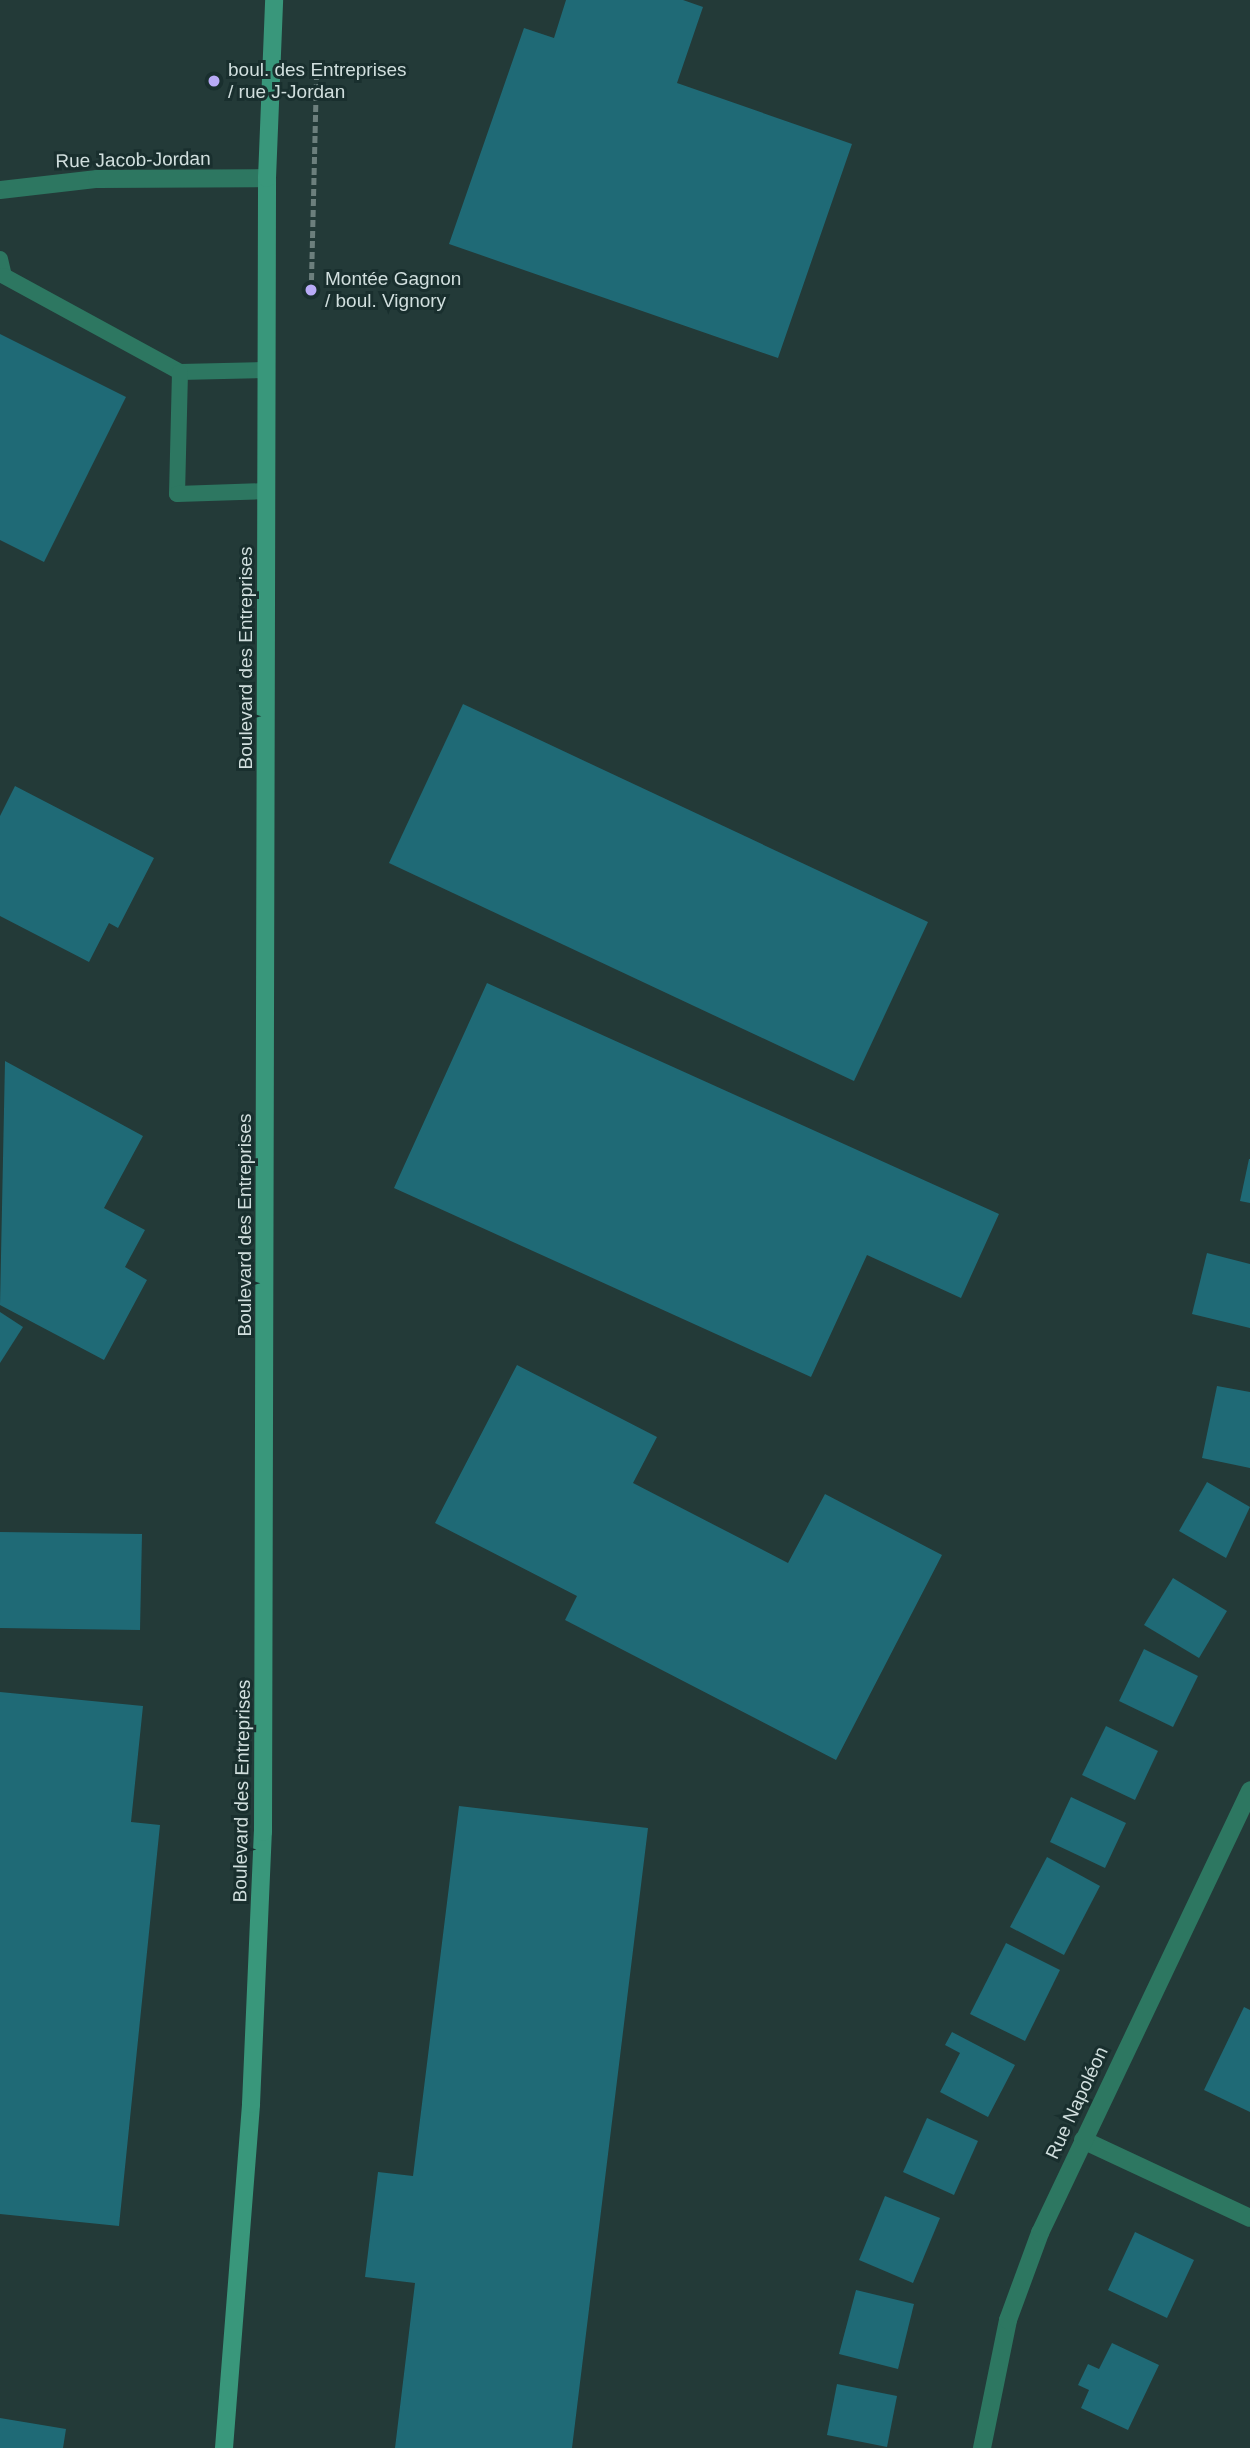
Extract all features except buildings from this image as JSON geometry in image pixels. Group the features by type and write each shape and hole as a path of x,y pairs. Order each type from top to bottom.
{"street":[{"name":"Boulevard des Entreprises","path":"224,2448 252,2092 263,1832 267,178 274,0"},
{"name":"Rue Jacob-Jordan","path":"0,190 75,180 267,178"},
{"name":"Rue Napoléon","path":"982,2448 1008,2320 1083,2140 1250,1790"},
{"path":"1083,2140 1250,2218"}],"lane":[{"path":"0,260 4,276 180,372 267,370"},
{"path":"180,372 177,494 267,491"}],"path":[{"path":"311,290 316,78"}],"place":[{"name":"boul. des Entreprises / rue J-Jordan","path":"214,81"},
{"name":"Montée Gagnon / boul. Vignory","path":"311,290"}]}
